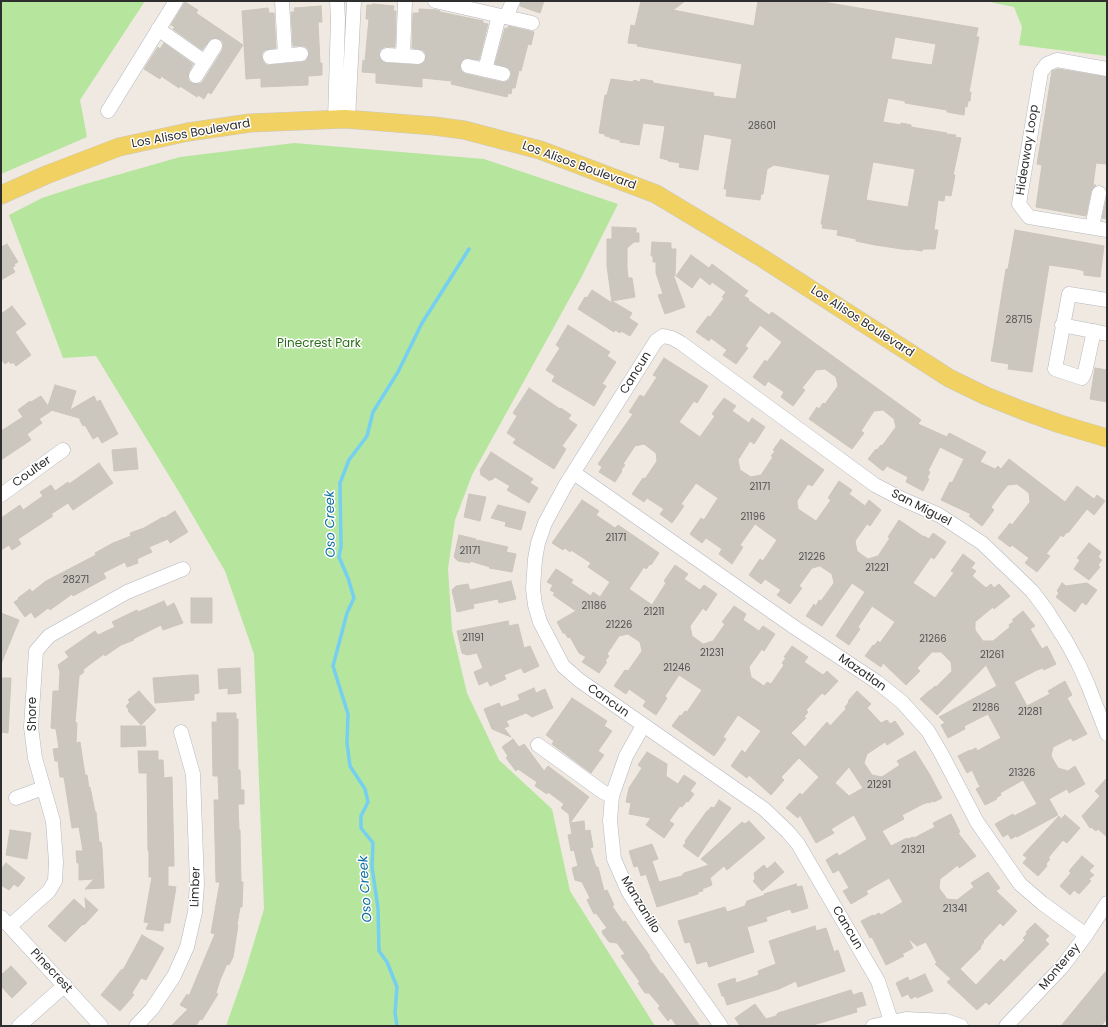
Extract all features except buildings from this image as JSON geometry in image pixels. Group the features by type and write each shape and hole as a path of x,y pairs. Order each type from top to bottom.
{"main road":[{"name":"Los Alisos Boulevard","path":"1,195 118,147 188,132 250,123 341,119 434,126 464,130 540,150 656,194 759,256 949,378 986,396 1024,411 1060,424 1107,438"}],"street":[{"path":"108,111 176,1"},
{"path":"282,1 285,56"},
{"path":"337,1 341,119"},
{"path":"341,119 354,1"},
{"path":"403,56 405,1"},
{"path":"435,1 472,5 502,16 532,24"},
{"path":"485,70 502,16 512,1"},
{"path":"158,29 205,62"},
{"path":"196,76 215,46"},
{"path":"270,57 301,54"},
{"path":"387,55 418,57"},
{"name":"Hideaway Loop","path":"1107,69 1057,60 1047,64 1041,72 1020,204 1029,217 1107,230"},
{"path":"468,66 503,74"},
{"path":"1092,227 1099,192"},
{"path":"1062,325 1101,333 1082,378 1055,369 1062,325 1069,294 1107,300"},
{"name":"Cancun","path":"672,338 663,336 656,341 565,486 545,523 538,543 533,589 535,605 540,622 563,666 579,680 764,809 788,832 798,844 878,981 892,1021"},
{"name":"San Miguel","path":"672,338 681,343 875,485 902,499 939,515 982,543 1032,591 1047,611 1078,663 1107,734"},
{"name":"Coulter","path":"1,495 63,450"},
{"name":"Mazatlan","path":"574,473 794,627 876,682 902,702 928,731 977,822 1020,884 1042,903 1086,935"},
{"name":"Shore","path":"5,921 49,891 55,881 56,862 53,821 35,758 31,727 36,652 49,636 121,596 183,569"},
{"name":"Manzanillo","path":"643,726 626,756 612,796 610,821 614,859 628,890 647,921 721,1026"},
{"name":"Limber","path":"136,1026 152,1009 174,976 187,947 195,912 197,884 193,774 181,732"},
{"path":"538,745 602,792 612,796"},
{"path":"16,798 43,788"},
{"name":"Monterey","path":"1006,1026 1062,967 1086,935 1107,903"},
{"name":"Pinecrest","path":"5,921 101,1026"},
{"path":"20,1026 65,985"},
{"path":"873,1026 906,1019 946,1022 961,1026"}],"green space":[{"path":"1,1 145,1 80,100 87,137 1,174"},
{"path":"985,1 1107,1 1107,56 1019,45 1022,27 1014,7"},
{"name":"Pinecrest Park","path":"294,143 484,159 618,204 581,278 472,475 455,520 448,569 452,630 467,693 499,760 552,809 570,891 655,1026 226,1026 245,972 264,909 254,654 225,571 179,492 96,356 63,358 9,215 42,198 180,157"}],"waterway":[{"name":"Oso Creek","path":"397,1026 395,1013 397,987 387,962 379,951 378,908 372,867 373,843 361,828 361,816 368,802 365,789 350,766 347,743 348,714 333,666 347,613 354,598 348,578 339,557 341,546 340,483 349,460 367,436 373,412 398,372 422,323 469,249"}]}
